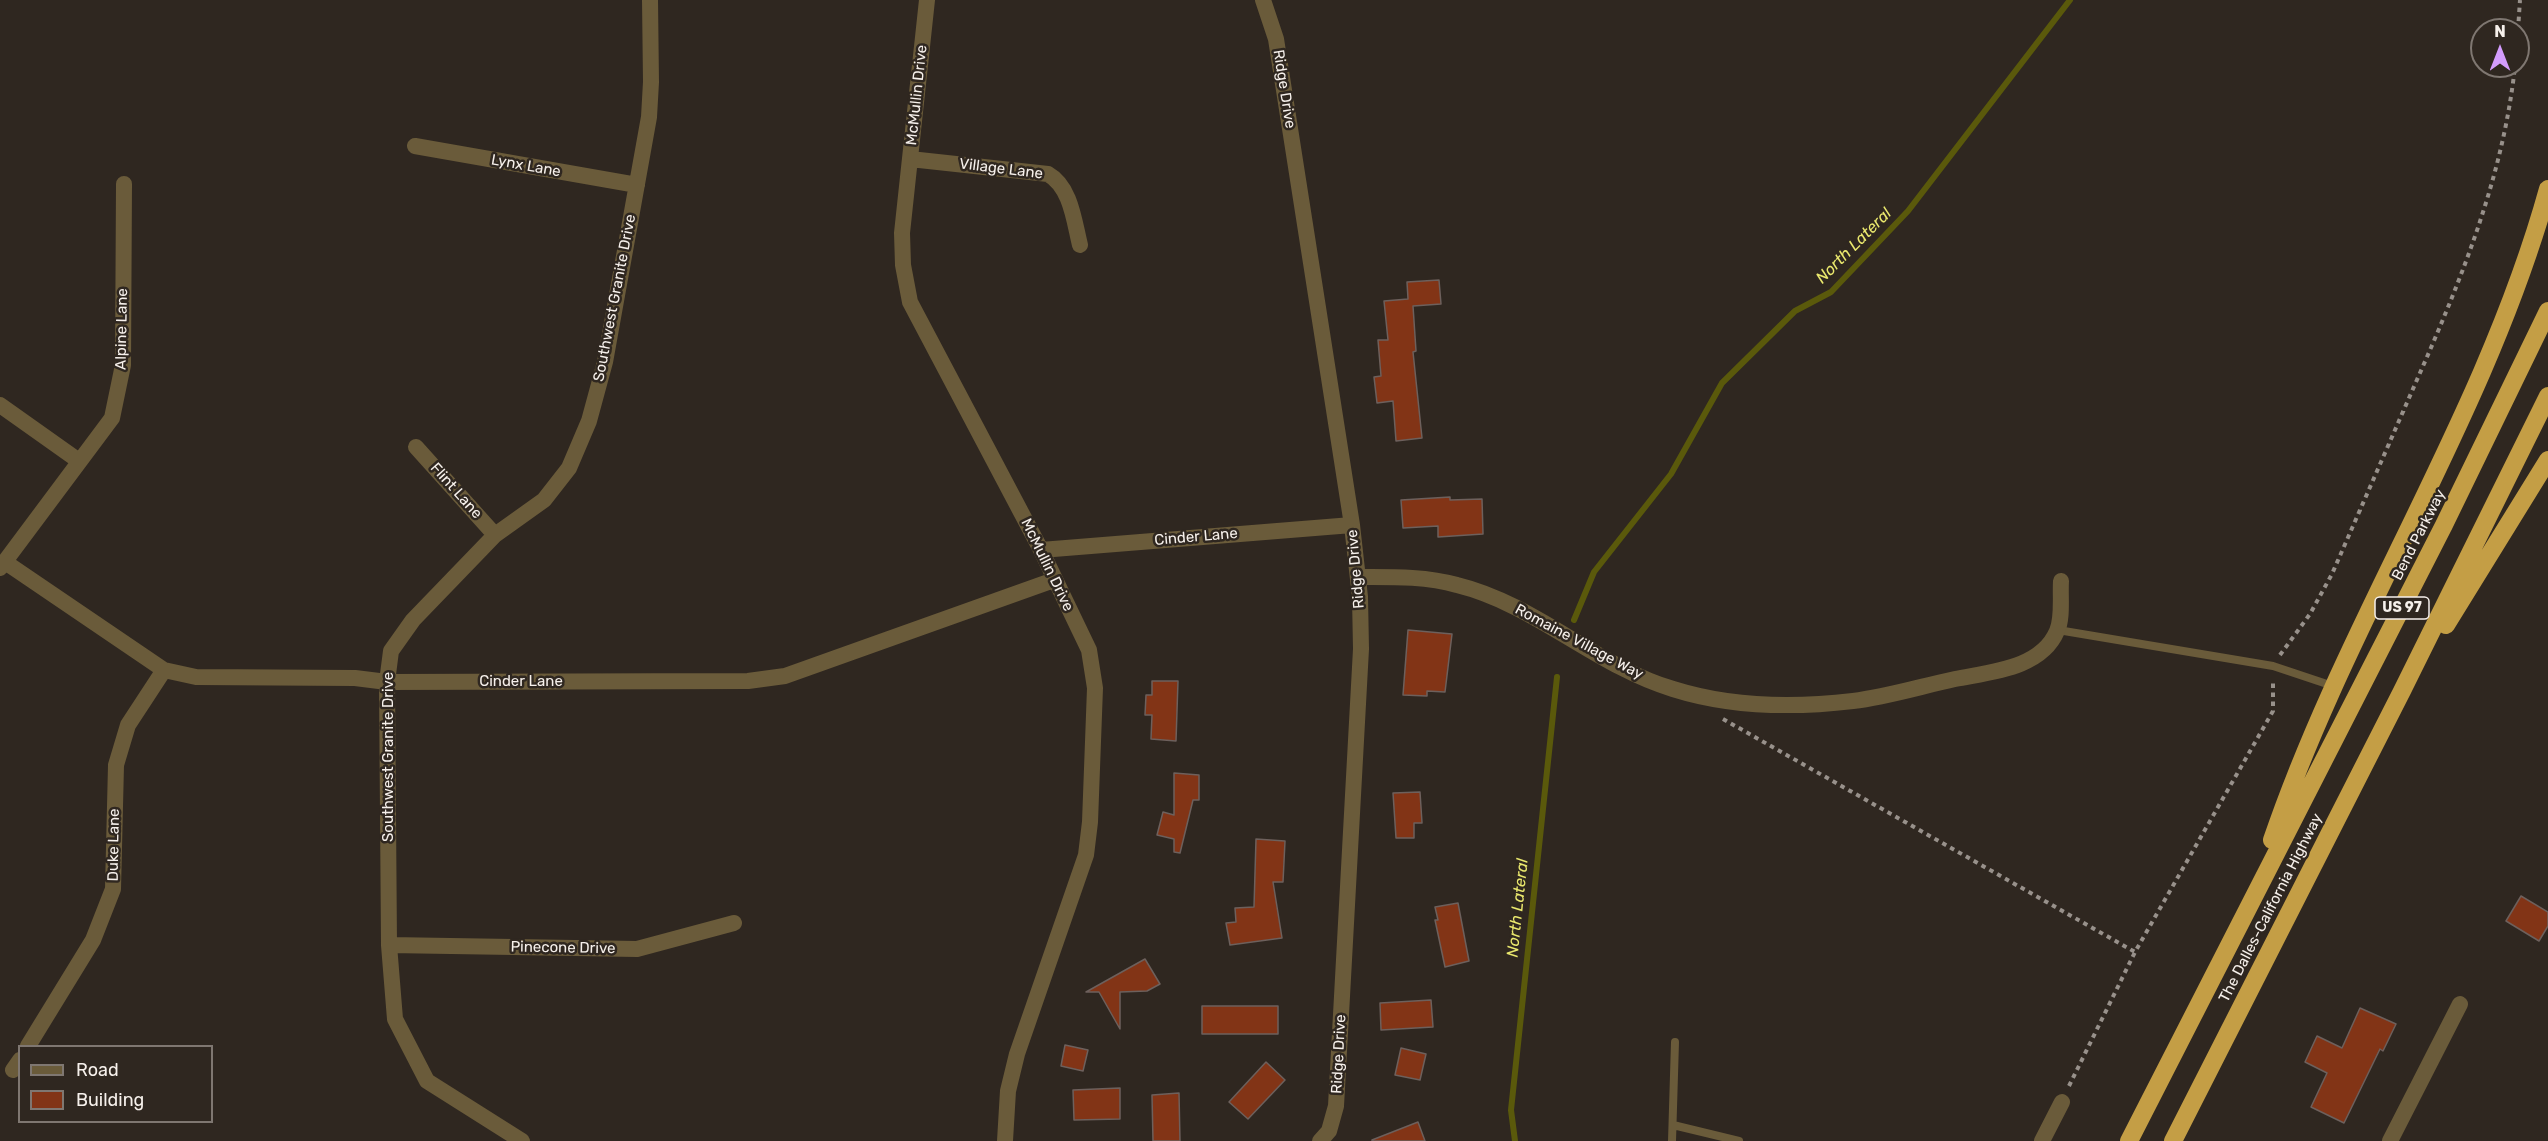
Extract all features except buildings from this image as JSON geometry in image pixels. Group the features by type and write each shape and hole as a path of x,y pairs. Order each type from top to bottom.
{"highway":[{"path":"2251,901 2285,804 2498,330 2548,189"},
{"name":"Bend Parkway","path":"2251,901 2476,462 2548,311"},
{"name":"US 97","path":"2402,691 2548,396"},
{"path":"2402,691 2492,554 2548,460"},
{"name":"The Dalles-California Highway","path":"2173,1141 2402,691"},
{"name":"The Dalles-California Highway","path":"2129,1141 2251,901"}],"street":[{"name":"Southwest Granite Drive","path":"522,1141 427,1081 395,1019 389,945 387,682 391,651 413,620 495,535 544,500 569,468 589,421 605,362 649,117 650,0"},
{"name":"McMullin Drive","path":"927,0 902,233 903,265 910,302 1041,550 1089,650 1095,688 1090,822 1086,855 1017,1054 1008,1091 1005,1141"},
{"path":"1263,0 1268,0"},
{"name":"Ridge Drive","path":"1263,0 1276,39 1352,525 1358,577 1360,649 1336,1106 1329,1131 1320,1141"},
{"name":"Lynx Lane","path":"415,146 637,185"},
{"name":"Village Lane","path":"910,159 1048,174 1059,180 1066,193 1080,245"},
{"name":"Alpine Lane","path":"2,565 112,418 123,365 124,184"},
{"path":"0,405 79,461"},
{"name":"Flint Lane","path":"416,447 495,535"},
{"name":"Cinder Lane","path":"1041,550 1352,525"},
{"name":"Cinder Lane","path":"2,565 164,670 196,677 355,678 387,682 757,680 784,676 1054,580"},
{"name":"Romaine Village Way","path":"1358,577 1420,578 1467,588 1515,607 1620,667 1671,689 1709,699 1776,705 1854,701 2017,666 2045,649 2058,630"},
{"path":"2058,630 2061,581"},
{"name":"Duke Lane","path":"28,1045 93,940 113,889 116,765 128,725 164,670"},
{"name":"Pinecone Drive","path":"389,945 637,949 734,923"},
{"path":"2390,1141 2460,1004"},
{"path":"2042,1141 2062,1102"}],"lane":[{"path":"2058,630 2273,666 2336,687"},
{"path":"1672,1141 1676,1042"},
{"path":"1673,1125 1739,1141"}],"path":[{"path":"2519,18 2520,0"},
{"path":"2062,1102 2135,952 2273,711 2273,666 2310,614 2332,574 2458,286 2482,221 2502,147 2513,78"},
{"path":"1709,699 1725,721 2135,952"}],"waterway":[{"name":"North Lateral","path":"1574,620 1594,572 1671,474 1722,383 1795,311 1831,292 1908,211 2070,0"},
{"name":"North Lateral","path":"1515,1141 1511,1110 1557,677"}]}
